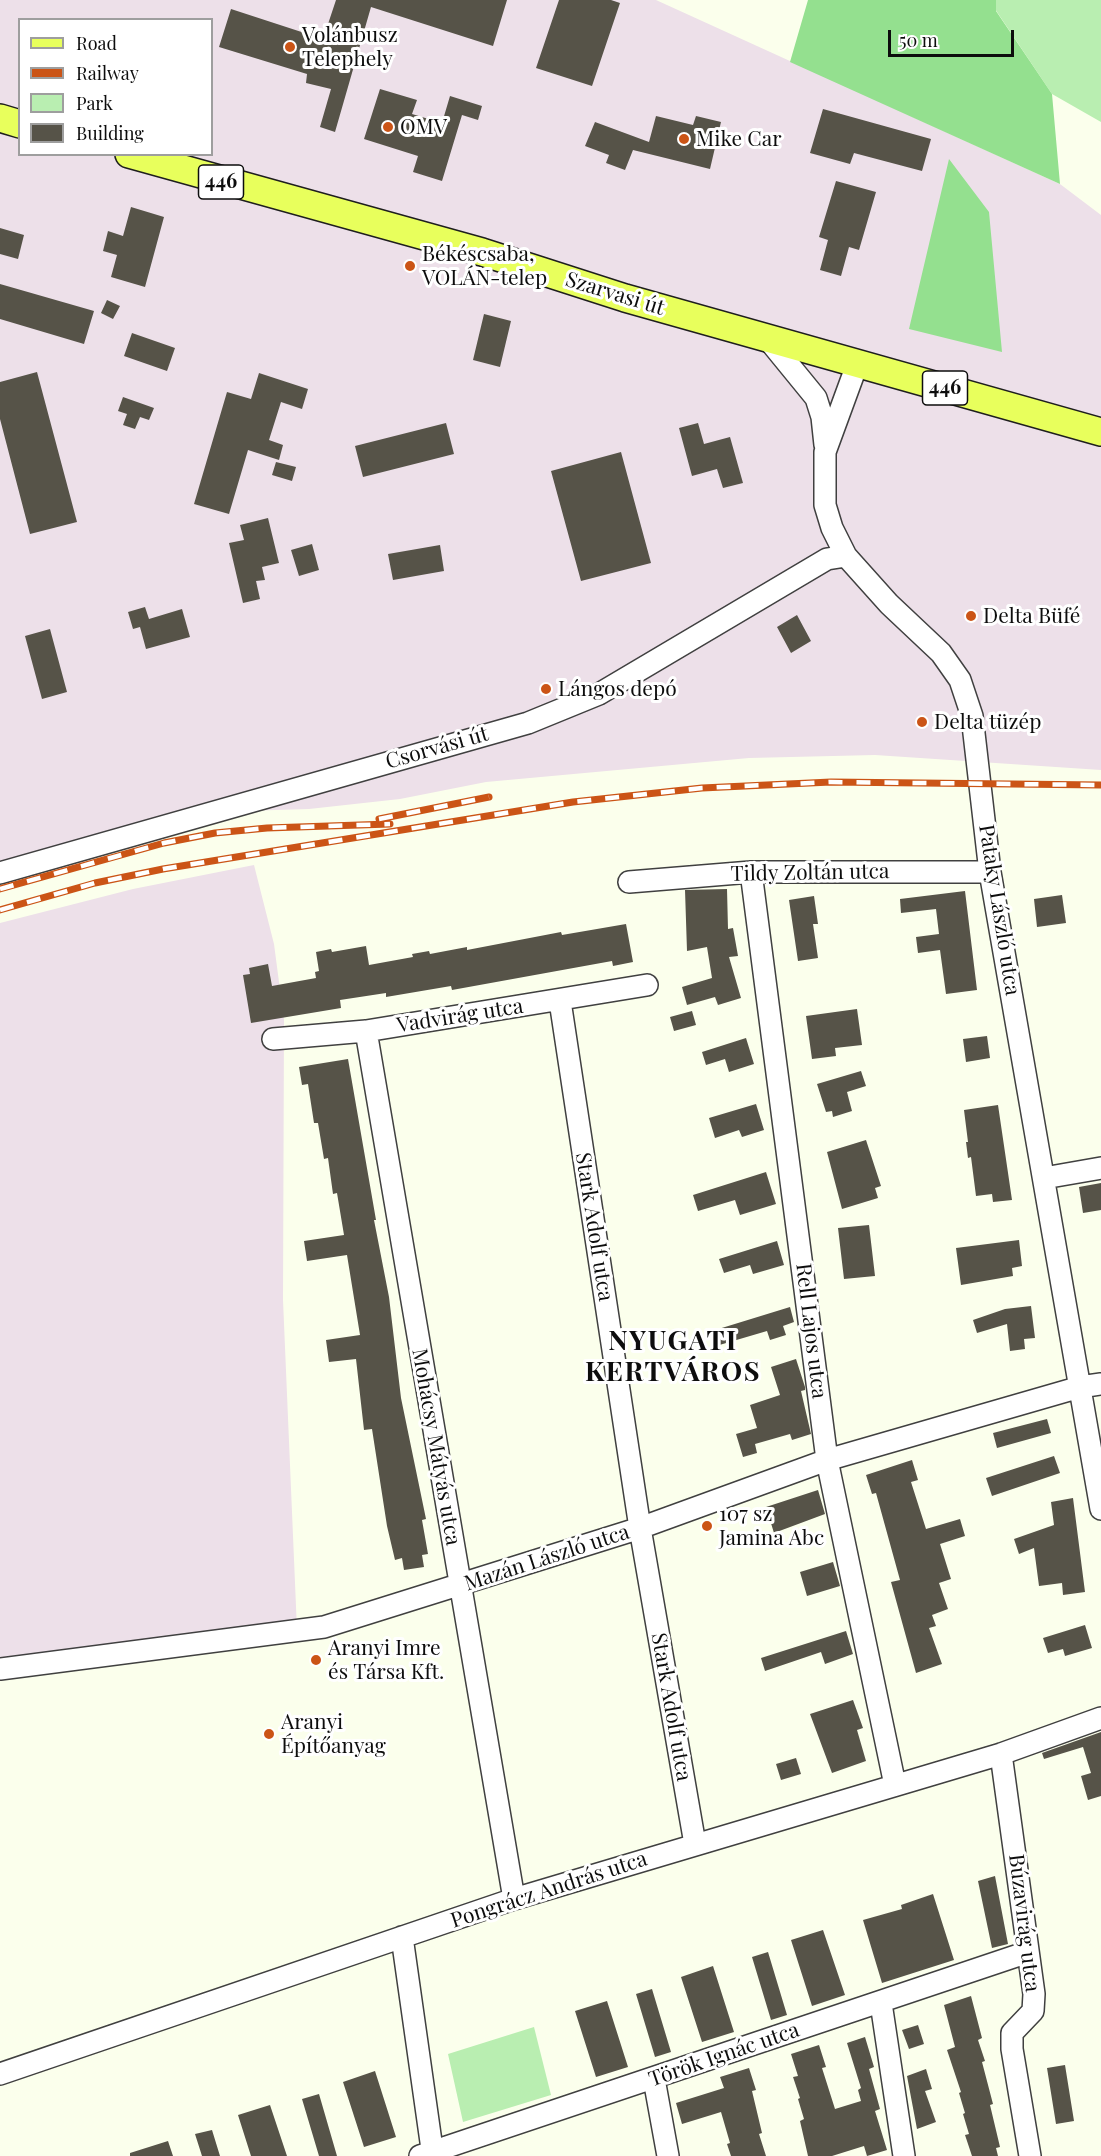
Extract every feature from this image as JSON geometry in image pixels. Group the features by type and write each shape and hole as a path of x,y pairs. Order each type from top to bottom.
{"main road":[{"path":"0,118 18,122"},
{"name":"Szarvasi út","path":"136,156 482,252 625,298 1101,432"}],"street":[{"path":"767,338 816,398 822,417 825,452"},
{"name":"Pataky László utca","path":"858,362 825,452 825,505 832,528 846,556 889,604 941,653 960,680 972,716 990,872 1044,1178 1090,1386 1101,1509"},
{"name":"Csorvási út","path":"0,873 528,723 599,694 827,559 846,556"},
{"name":"Tildy Zoltán utca","path":"629,882 751,872 990,872"},
{"name":"Rell Lajos utca","path":"751,872 827,1460 895,1785"},
{"name":"Vadvirág utca","path":"273,1039 366,1031 647,985"},
{"name":"Stark Adolf utca","path":"560,1001 640,1528 695,1844"},
{"name":"Mohácsy Mátyás utca","path":"366,1031 514,1899"},
{"path":"1044,1178 1101,1168"},
{"name":"Mazán László utca","path":"0,1669 324,1627 640,1528 827,1460 1090,1386"},
{"name":"Pongrácz András utca","path":"0,2074 514,1899 1002,1754 1101,1718"},
{"name":"Búzavirág utca","path":"1002,1754 1034,1994 1033,2011 1012,2034 1012,2049 1030,2156"},
{"path":"402,1937 429,2155"},
{"name":"Török Ignác utca","path":"429,2155 1028,1952"},
{"path":"881,2003 904,2156"},
{"path":"654,2079 668,2156"}],"shaded area":[{"path":"0,0 656,0 1060,184 1101,215 1101,770 875,755 749,758 486,782 400,799 309,809 243,811 0,874"},
{"path":"254,865 274,944 284,1020 283,1300 297,1630 0,1663 0,923 133,889"}],"green space":[{"path":"808,0 996,0 996,11 1052,94 1060,184 790,62"},
{"path":"993,0 1101,0 1101,122 1052,94 993,6"},
{"path":"949,159 989,212 1002,352 909,329"},
{"path":"534,2027 551,2095 463,2122 448,2054"}],"building":[{"name":"Volánbusz Telephely","path":"336,0 507,0 493,46 371,7 335,132 320,127 331,89 306,83 307,74 219,47 231,9 323,39"},
{"path":"559,0 611,0 620,3 592,86 536,68"},
{"path":"380,89 417,100 412,114 442,123 450,96 482,106 478,120 462,115 442,181 413,172 418,156 364,139"},
{"path":"823,109 931,139 922,171 854,153 850,164 810,153"},
{"name":"Mike Car","path":"656,116 693,125 696,116 721,122 710,169 633,150 625,170 606,163 609,155 585,146 595,122 649,142"},
{"path":"836,181 876,192 859,250 849,247 841,276 820,270 828,240 819,237"},
{"path":"131,207 164,217 145,287 111,277 117,255 103,251 108,231 123,236"},
{"path":"0,228 24,235 18,259 0,254"},
{"path":"0,284 94,311 84,344 0,319"},
{"path":"107,300 120,306 113,319 101,313"},
{"path":"484,314 511,321 500,367 473,360"},
{"path":"132,333 175,348 167,371 124,356"},
{"path":"37,372 77,522 30,534 0,419 0,382"},
{"path":"259,373 308,389 302,409 281,402 269,440 283,445 279,460 248,450 229,514 194,504 227,392 251,399"},
{"path":"123,397 154,408 149,420 140,417 135,429 123,425 127,414 118,411"},
{"path":"446,423 454,454 363,477 355,446"},
{"path":"698,423 704,444 730,437 743,483 723,488 717,469 692,476 679,428"},
{"path":"621,452 651,563 581,581 551,471"},
{"path":"276,462 296,467 292,481 272,475"},
{"path":"268,518 279,563 262,567 265,580 256,581 260,599 243,603 229,543 244,540 240,525"},
{"path":"312,544 319,570 299,576 291,550"},
{"path":"440,545 444,571 393,580 388,554"},
{"path":"145,607 149,619 182,609 190,637 146,649 140,627 133,629 128,612"},
{"path":"797,615 811,641 791,653 777,627"},
{"path":"50,629 67,692 42,699 25,636"},
{"path":"727,889 728,929 733,928 738,956 729,957 741,998 718,1005 715,997 687,1005 682,987 712,978 707,947 687,951 685,890"},
{"path":"965,891 977,990 946,994 940,950 918,953 916,937 939,934 936,909 901,913 900,899"},
{"path":"1062,895 1066,923 1037,927 1034,899"},
{"path":"814,896 818,924 813,924 818,958 798,961 789,900"},
{"path":"626,924 633,962 613,966 612,961 452,990 451,986 386,997 386,993 340,1000 341,1008 251,1023 243,975 250,974 249,968 268,964 272,986 316,978 315,972 319,971 316,952 331,949 332,952 366,946 369,965 413,957 412,954 429,951 430,954 467,947 467,950 561,932 562,935"},
{"path":"857,1009 862,1045 835,1048 836,1056 812,1059 806,1016"},
{"path":"692,1011 696,1025 674,1031 670,1017"},
{"path":"987,1036 990,1058 966,1062 963,1039"},
{"path":"746,1038 754,1064 729,1072 725,1059 706,1065 702,1052"},
{"path":"348,1059 389,1297 401,1398 426,1519 422,1520 428,1554 422,1555 424,1567 404,1570 402,1558 395,1560 387,1526 372,1429 364,1430 356,1359 329,1362 326,1340 360,1335 347,1255 307,1261 304,1241 344,1235 337,1193 333,1194 328,1158 324,1159 318,1123 314,1123 308,1084 302,1085 299,1067"},
{"path":"861,1071 866,1086 847,1092 852,1111 833,1117 832,1111 826,1112 817,1084"},
{"path":"756,1104 764,1130 742,1137 739,1130 715,1138 709,1118"},
{"path":"998,1105 1012,1200 993,1202 992,1194 976,1196 971,1157 968,1158 964,1110"},
{"path":"866,1140 881,1186 875,1188 878,1198 842,1209 827,1152"},
{"path":"766,1172 776,1204 740,1215 735,1200 698,1211 693,1195"},
{"path":"1101,1183 1101,1210 1083,1213 1079,1187"},
{"path":"869,1225 875,1276 844,1279 838,1228"},
{"path":"1019,1240 1022,1266 1012,1268 1013,1276 961,1285 956,1248"},
{"path":"777,1241 784,1265 753,1274 750,1265 724,1273 719,1259"},
{"path":"1031,1306 1035,1338 1024,1339 1025,1349 1010,1351 1007,1324 977,1333 973,1320 1005,1309"},
{"path":"790,1307 794,1322 783,1326 786,1335 770,1340 767,1331 716,1346 712,1331"},
{"path":"796,1359 805,1387 805,1390 801,1391 811,1434 792,1440 790,1434 755,1444 757,1453 743,1457 736,1434 757,1428 750,1405 780,1395 771,1367"},
{"path":"1047,1419 1051,1433 997,1448 993,1433"},
{"path":"1054,1456 1060,1473 992,1496 986,1478"},
{"path":"912,1460 918,1480 911,1482 926,1529 960,1519 965,1536 940,1544 951,1579 939,1583 948,1609 932,1615 936,1626 929,1628 942,1664 916,1673 891,1582 900,1580 876,1493 872,1494 866,1475"},
{"path":"818,1490 825,1514 774,1533 766,1507"},
{"path":"1073,1498 1085,1592 1063,1595 1062,1583 1039,1586 1034,1548 1019,1554 1014,1539 1054,1525 1051,1502"},
{"path":"833,1562 840,1586 807,1596 800,1572"},
{"path":"1085,1625 1092,1648 1065,1656 1063,1649 1048,1653 1043,1638"},
{"path":"846,1631 853,1654 825,1664 821,1652 765,1671 761,1658"},
{"path":"853,1700 863,1728 857,1730 866,1761 832,1773 810,1714"},
{"path":"1101,1732 1101,1796 1088,1800 1081,1776 1091,1773 1083,1747 1044,1759 1042,1753"},
{"path":"796,1758 801,1774 781,1780 776,1764"},
{"path":"995,1876 1008,1944 992,1948 978,1881"},
{"path":"933,1894 954,1960 882,1983 863,1920 902,1909 901,1905"},
{"path":"823,1930 845,1995 812,2006 791,1940"},
{"path":"768,1952 787,2015 771,2020 752,1957"},
{"path":"713,1966 734,2032 702,2042 681,1977"},
{"path":"652,1989 671,2052 655,2057 636,1994"},
{"path":"971,1996 982,2038 978,2040 985,2061 982,2062 993,2104 990,2105 1000,2147 996,2148 998,2156 972,2156 965,2135 969,2134 959,2093 961,2092 947,2050 955,2047 944,2005"},
{"path":"607,2001 628,2067 596,2077 575,2011"},
{"path":"918,2025 924,2044 909,2049 902,2030"},
{"path":"865,2037 874,2067 869,2069 880,2109 875,2111 887,2150 867,2156 864,2146 832,2156 808,2156 800,2121 804,2119 793,2077 798,2076 791,2054 819,2045 826,2067 822,2068 835,2109 861,2101 858,2090 861,2088 847,2043"},
{"path":"1065,2065 1074,2121 1056,2124 1047,2068"},
{"path":"749,2068 756,2090 752,2091 762,2133 759,2134 766,2156 731,2156 727,2144 730,2143 721,2112 682,2124 676,2103 724,2088 720,2077"},
{"path":"926,2069 932,2089 925,2091 936,2122 917,2129 907,2076"},
{"path":"375,2071 396,2137 364,2147 343,2082"},
{"path":"319,2094 337,2156 319,2156 302,2099"},
{"path":"270,2105 287,2156 251,2156 238,2115"},
{"path":"212,2130 220,2156 202,2156 195,2134"},
{"path":"168,2141 173,2156 130,2156 130,2153"}],"railway":[{"path":"0,910 95,883 163,869 573,802 702,788 831,782 1101,785"},
{"path":"379,819 489,797"},
{"path":"0,889 164,843 215,833 267,828 390,824"}],"place":[{"name":"Volánbusz Telephely","path":"290,47"},
{"name":"OMV","path":"388,127"},
{"name":"Mike Car","path":"684,139"},
{"name":"Békéscsaba, VOLÁN-telep","path":"410,266"},
{"name":"Delta Büfé","path":"971,616"},
{"name":"Lángos depó","path":"546,689"},
{"name":"Delta tüzép","path":"922,722"},
{"name":"107 sz Jamina Abc","path":"707,1526"},
{"name":"Aranyi Imre és Társa Kft.","path":"316,1660"},
{"name":"Aranyi Építőanyag","path":"269,1734"}],"district":[{"name":"NYUGATI KERTVÁROS","path":"673,1358"}]}
